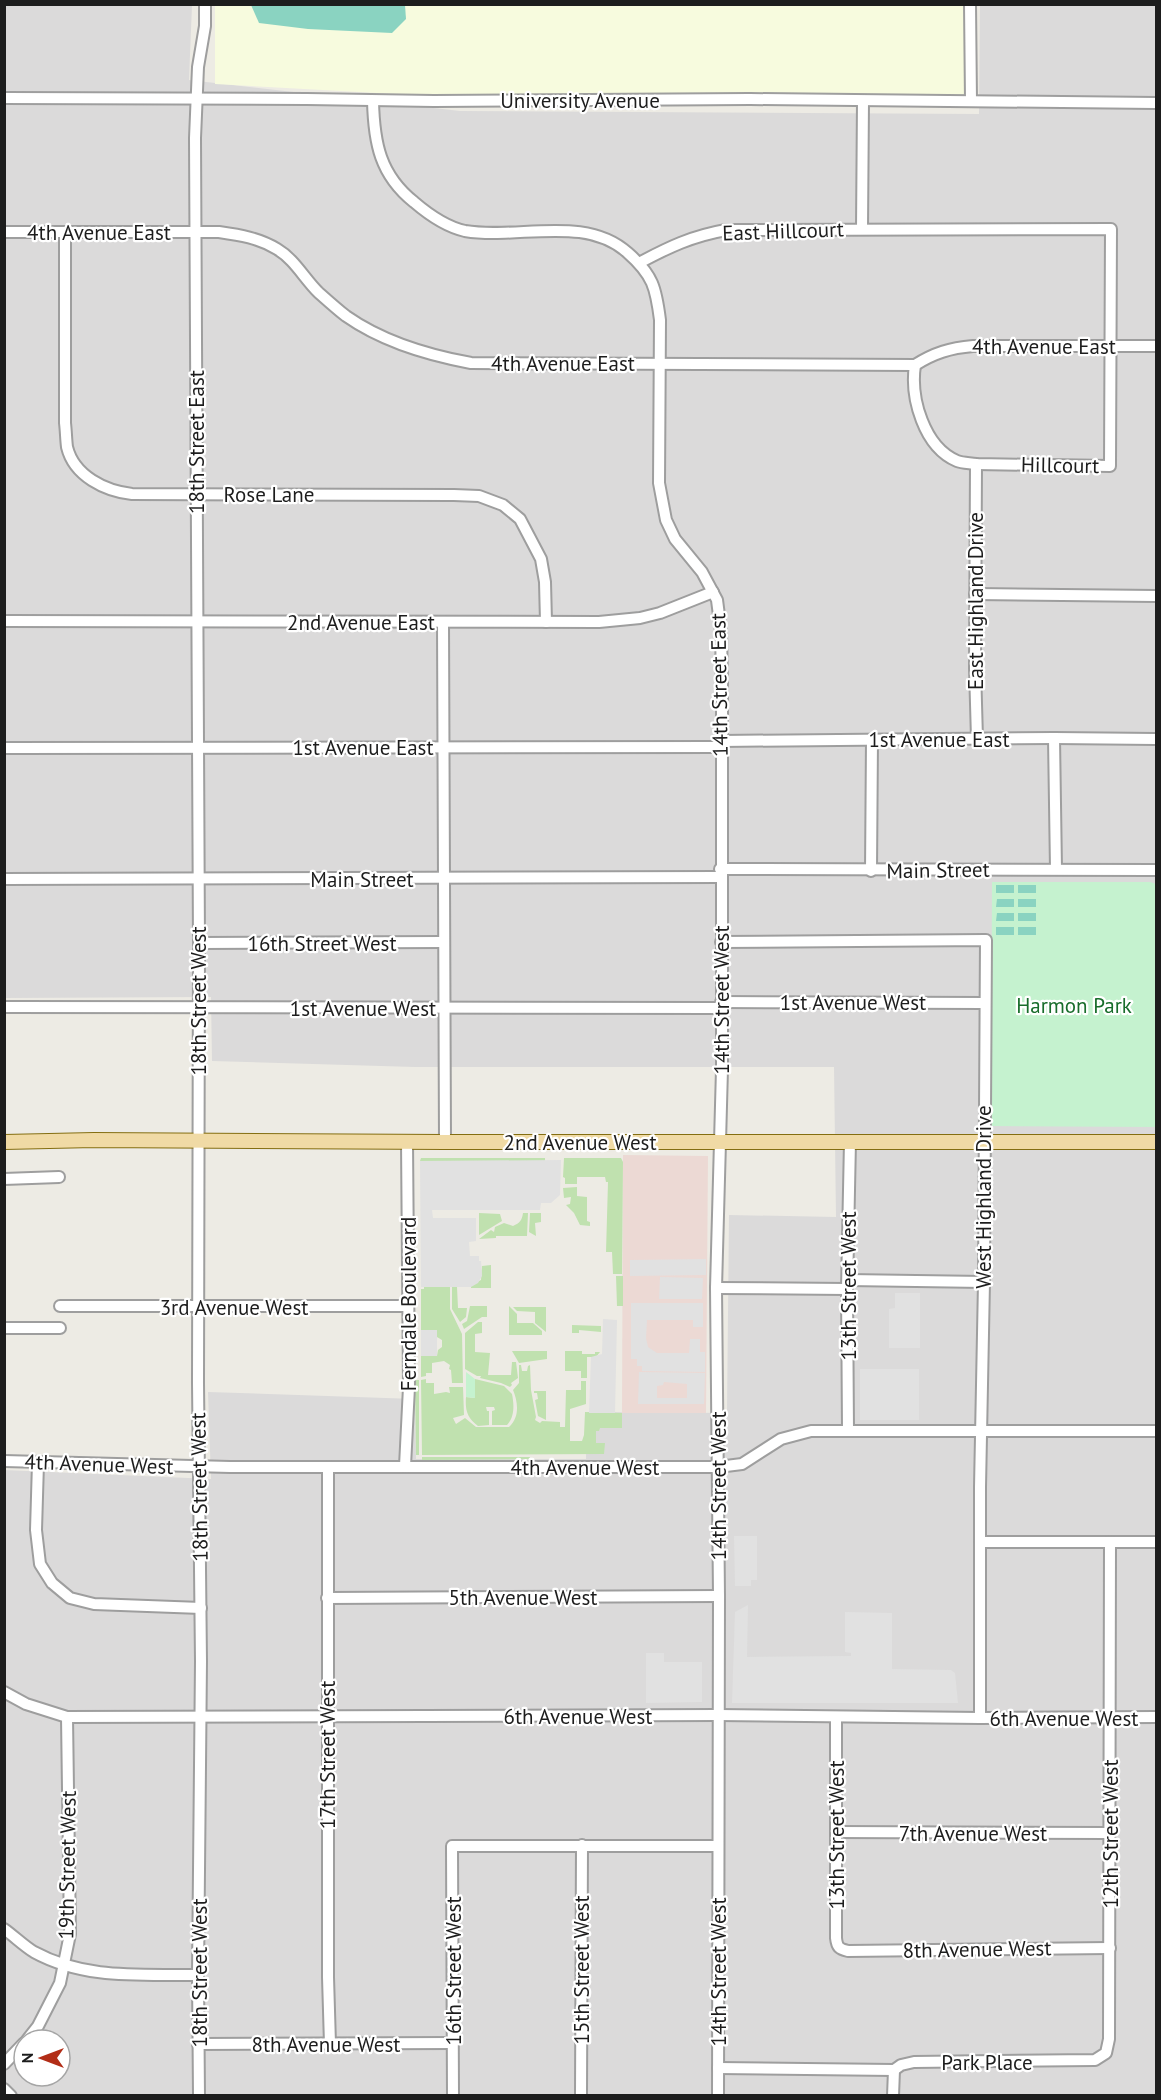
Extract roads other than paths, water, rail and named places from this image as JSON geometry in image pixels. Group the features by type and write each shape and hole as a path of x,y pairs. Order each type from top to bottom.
{"main road":[{"name":"2nd Avenue West","path":"4,1142 1156,1142"}],"street":[{"name":"18th Street East","path":"198,879 195,138 198,67 205,26 205,4"},
{"path":"970,4 971,101"},
{"name":"University Avenue","path":"4,99 373,101 750,99 1156,103"},
{"path":"373,101 374,130 383,167 403,193 429,215 463,230 581,231 599,235 616,242 639,262"},
{"path":"862,228 863,101"},
{"name":"East Hillcourt","path":"639,262 674,244 726,230 1111,229"},
{"name":"Hillcourt","path":"915,365 917,404 927,431 941,451 957,461 976,464 1110,466 1111,229"},
{"name":"4th Avenue East","path":"4,232 219,232 250,237 278,249 298,267 318,291 347,316 386,339 430,355 471,363 915,365 931,355 952,348 973,346 1156,346"},
{"name":"Rose Lane","path":"65,232 65,423 68,449 80,471 99,485 116,492 479,496 503,505 520,519 541,559 545,582 546,622"},
{"name":"14th Street East","path":"639,262 647,272 657,295 660,320 659,483 666,520 675,539 702,572 717,600 721,631 720,873"},
{"name":"East Highland Drive","path":"976,464 977,739"},
{"name":"2nd Avenue East","path":"4,621 600,621 640,618 660,613 713,592"},
{"path":"975,594 1156,596"},
{"path":"443,622 444,1142"},
{"path":"1054,738 1056,868"},
{"name":"1st Avenue East","path":"4,748 444,747 872,740 1156,739"},
{"path":"871,871 872,740"},
{"name":"Main Street","path":"4,879 444,879 1056,868 1156,870"},
{"name":"14th Street West","path":"718,2096 716,1288 720,1142 720,873"},
{"name":"18th Street West","path":"198,879 201,1608 199,2096"},
{"name":"West Highland Drive","path":"721,942 986,940 980,1718"},
{"name":"16th Street West","path":"199,943 444,942"},
{"name":"1st Avenue West","path":"4,1007 444,1008 985,1002"},
{"name":"Ferndale Boulevard","path":"405,1466 409,1387 407,1141"},
{"name":"13th Street West","path":"848,1430 847,1285 850,1142"},
{"path":"4,1179 59,1177"},
{"path":"716,1288 984,1282"},
{"name":"3rd Avenue West","path":"60,1306 408,1306"},
{"path":"4,1328 60,1328"},
{"name":"4th Avenue West","path":"4,1461 199,1467 718,1467 742,1464 781,1439 811,1431 1156,1431"},
{"path":"38,1463 36,1530 40,1563 52,1584 70,1598 94,1604 201,1608"},
{"name":"17th Street West","path":"328,1467 327,1717 330,2044"},
{"path":"980,1542 1156,1542"},
{"name":"12th Street West","path":"1106,2053 1109,2039 1110,1948 1110,1542"},
{"name":"5th Avenue West","path":"327,1598 718,1596"},
{"name":"6th Avenue West","path":"4,1692 26,1704 67,1717 718,1715 980,1718 1156,1717"},
{"name":"19th Street West","path":"36,2028 60,1983 70,1934 67,1717"},
{"name":"13th Street West","path":"836,1717 836,1945 843,1950"},
{"name":"7th Avenue West","path":"837,1832 1110,1833"},
{"path":"582,1845 718,1846"},
{"name":"16th Street West","path":"453,2096 452,1846 582,1845"},
{"name":"15th Street West","path":"581,2096 582,1845"},
{"path":"4,1929 32,1951 64,1964 94,1972 124,1975 198,1975"},
{"name":"8th Avenue West","path":"843,1950 1110,1948"},
{"name":"8th Avenue West","path":"198,2044 453,2043"},
{"name":"Park Place","path":"718,2068 894,2070 901,2065 914,2062 1085,2061 1095,2060 1106,2053"},
{"path":"894,2070 894,2096"},
{"path":"4,2089 11,2096"}],"park label":[{"name":"Harmon Park","path":"1074,1005"}]}
